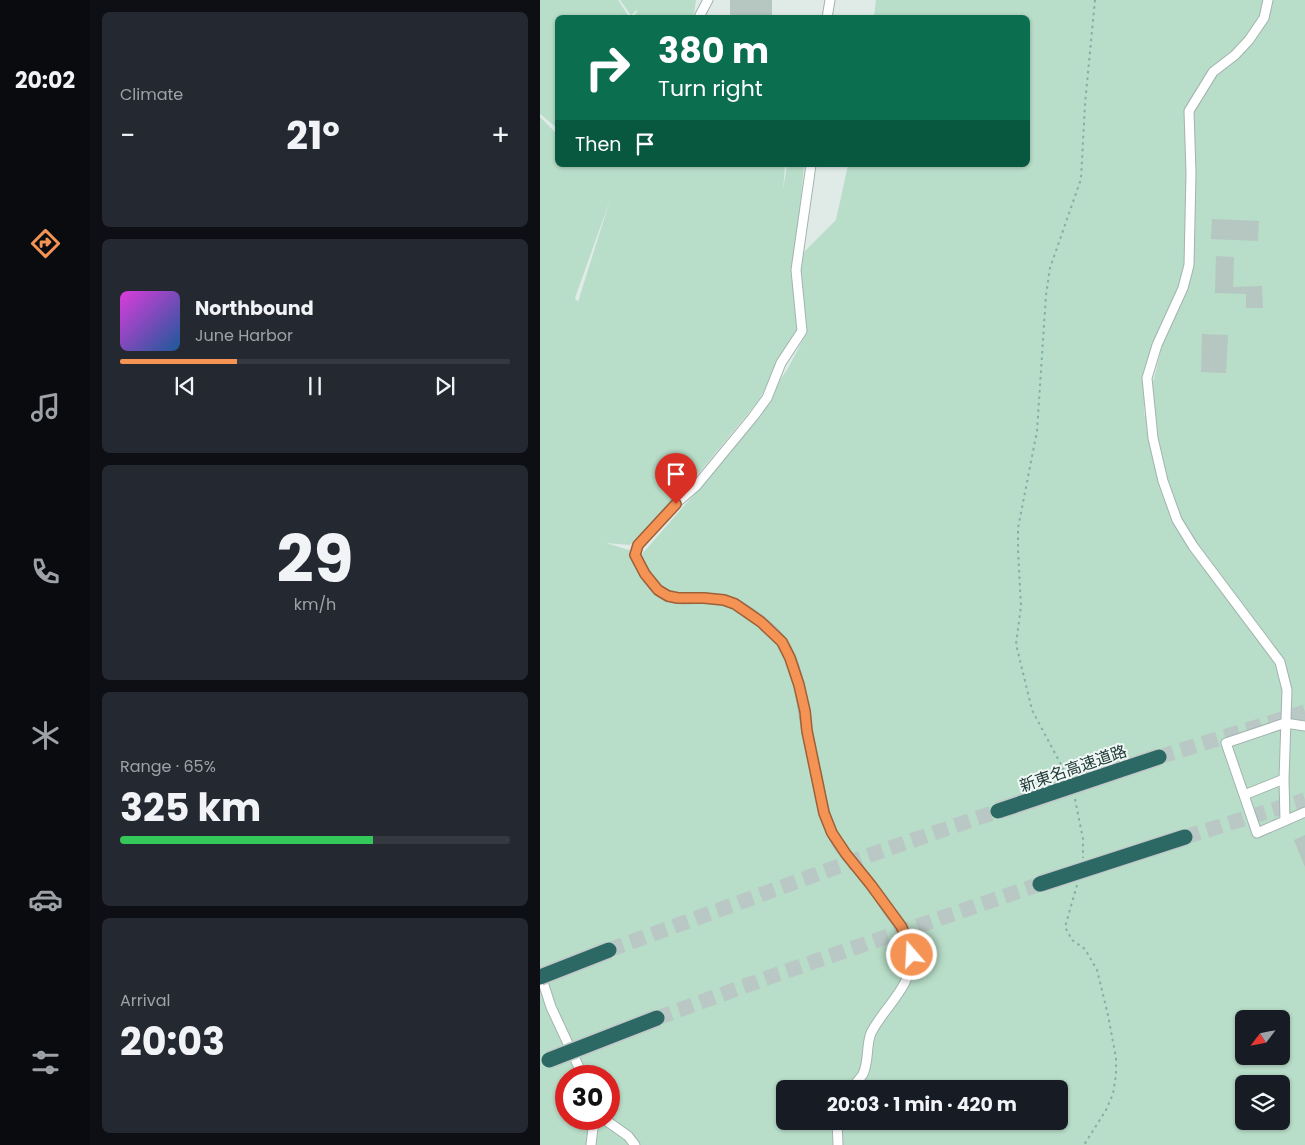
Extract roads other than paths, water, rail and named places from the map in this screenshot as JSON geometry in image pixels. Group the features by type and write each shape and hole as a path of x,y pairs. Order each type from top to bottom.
{"highway":[{"name":"新東名高速道路","path":"998,811 1159,757"},
{"path":"1040,884 1185,837"},
{"path":"540,976 609,950"},
{"path":"549,1060 657,1018"}],"street":[{"path":"700,15 708,0"},
{"path":"828,15 830,0"},
{"path":"1268,0 1264,18 1249,40 1235,55 1213,72 1189,111 1191,173 1190,266 1183,288 1157,346 1147,378 1153,438 1163,481 1177,520 1193,546 1280,662 1287,690 1284,779 1285,820"},
{"path":"811,167 796,270 802,331 781,363 767,398 753,417 697,485 648,533 638,545 635,555 645,574 658,590 668,596 678,598 724,600 735,604 761,622 782,642 790,658 805,711 807,731 824,813 832,833 901,926 912,955 905,983 871,1034 864,1073 858,1080"},
{"path":"1305,726 1286,723 1226,743 1257,833 1305,812"},
{"path":"1244,795 1284,779"},
{"path":"540,972 551,1007 578,1065"},
{"path":"591,1145 593,1130"},
{"path":"620,1130 628,1136 635,1145"},
{"path":"837,1130 838,1145"}],"tunnel":[{"path":"1159,757 1305,712"},
{"path":"1185,837 1305,800"},
{"path":"609,950 867,856 998,811"},
{"path":"657,1018 778,974 1040,884"}]}
